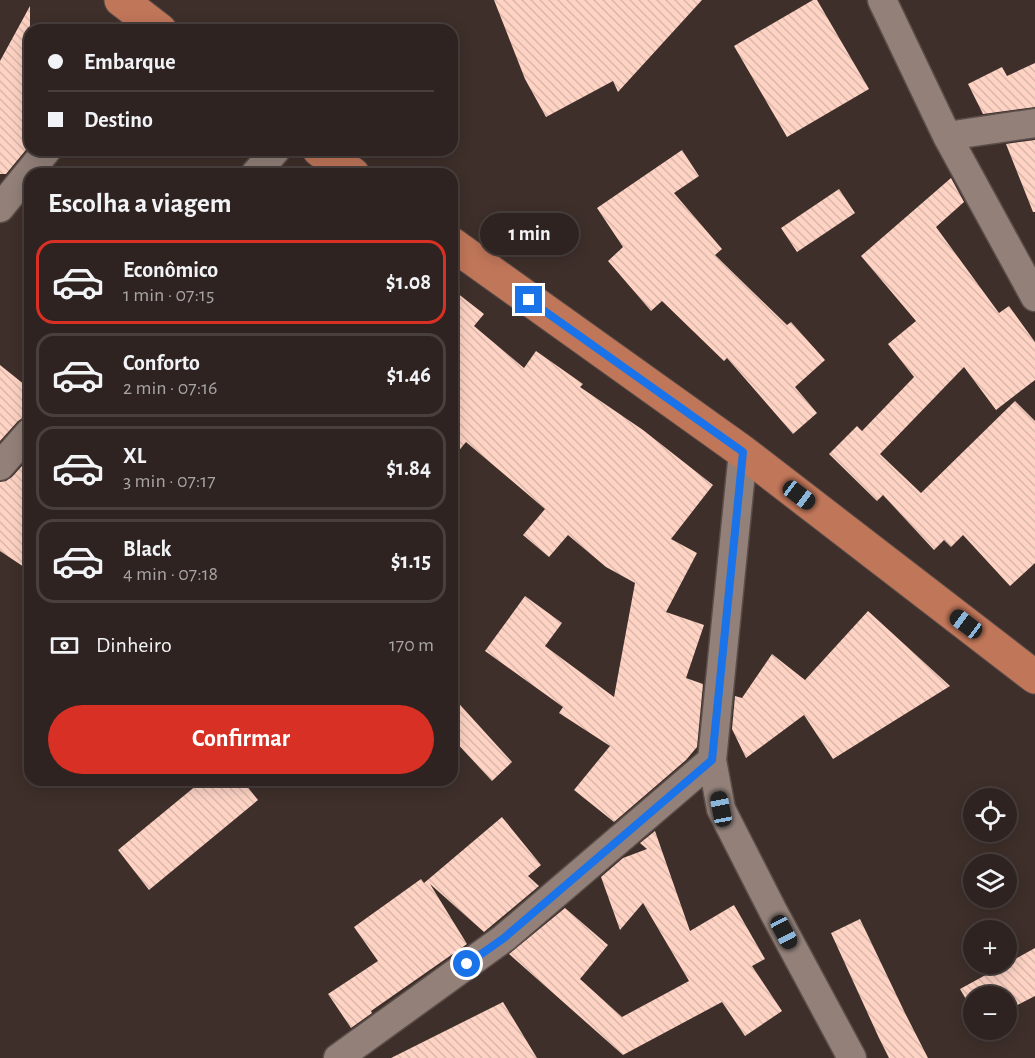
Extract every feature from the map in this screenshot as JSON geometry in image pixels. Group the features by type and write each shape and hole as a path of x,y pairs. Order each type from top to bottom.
{"main road":[{"path":"121,0 148,24"},
{"path":"328,156 344,168"},
{"path":"458,248 743,452 1031,672"}],"street":[{"path":"882,0 947,136 1035,297"},
{"path":"947,136 1035,123"},
{"path":"32,168 42,156"},
{"path":"260,168 271,156"},
{"path":"0,208 24,178"},
{"path":"0,466 24,439"},
{"path":"743,452 712,760 721,809 772,910 852,1058"},
{"path":"338,1058 504,938 712,760"}],"building":[{"path":"494,0 702,0 618,92 613,81 546,117 525,79"},
{"path":"813,0 817,0 869,89 787,137 734,46"},
{"path":"30,6 30,24 24,24 24,152 6,174 0,174 0,61"},
{"path":"1035,63 1035,107 983,114 968,84 1002,67 1007,76"},
{"path":"1035,140 1035,212 1033,212 1006,144"},
{"path":"682,150 699,176 674,193 722,249 715,255 787,325 791,322 825,360 795,387 817,413 793,434 727,358 724,361 662,301 651,311 608,261 623,247 597,208"},
{"path":"951,178 964,202 936,227 999,313 1009,306 1035,342 1035,380 996,410 964,367 880,454 921,493 1015,401 1035,421 1035,563 1010,586 963,535 951,547 944,540 934,550 883,495 877,501 829,454 857,426 862,431 914,377 888,344 916,321 861,256"},
{"path":"839,189 855,213 797,252 781,228"},
{"path":"458,294 484,314 474,326 524,368 536,351 583,384 580,387 643,430 713,485 671,539 697,553 666,612 704,625 686,678 703,684 697,747 686,760 614,822 574,790 610,746 559,713 563,707 485,651 525,596 562,623 545,646 614,697 635,583 606,567 568,535 549,557 523,535 545,509 466,442 458,452"},
{"path":"0,365 24,384 24,417 0,441"},
{"path":"24,464 24,567 0,551 0,482 12,477"},
{"path":"868,611 950,686 833,759 804,715 746,758 732,729 735,696 742,698 772,654 805,680"},
{"path":"458,703 512,762 492,781 458,744"},
{"path":"196,786 247,786 258,800 149,890 118,850"},
{"path":"502,817 541,865 528,876 539,886 484,932 430,884 467,944 371,1011 372,1013 351,1028 328,994 378,961 354,927 421,879 424,883"},
{"path":"655,831 690,931 734,905 765,959 752,966 782,1011 745,1036 722,1002 623,1055 509,954 565,908 608,945 580,979 622,1017 689,981 643,903 620,930 601,877 623,858 647,849 640,843"},
{"path":"860,919 928,1058 889,1058 879,1038 831,933"},
{"path":"1035,948 1035,996 1017,1005 1017,986 965,986 987,974 1017,974 1017,958"},
{"path":"503,1002 537,1058 391,1058"}],"route":[{"path":"467,964 504,938 712,760 743,452 529,300"}]}
